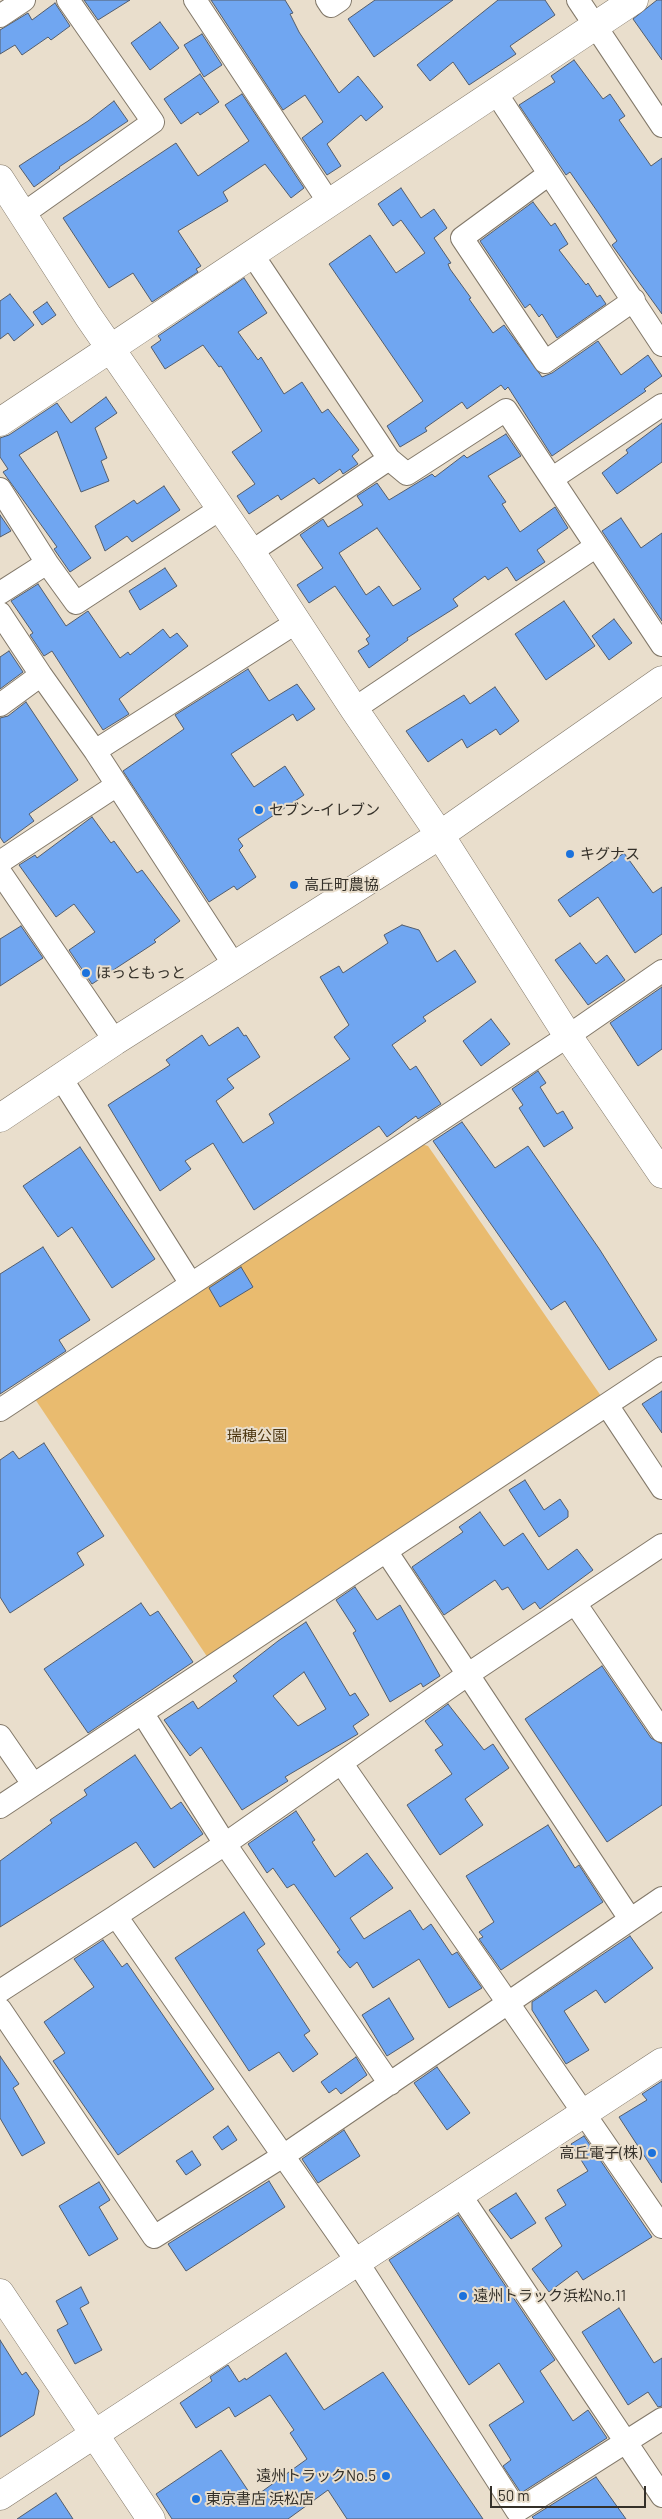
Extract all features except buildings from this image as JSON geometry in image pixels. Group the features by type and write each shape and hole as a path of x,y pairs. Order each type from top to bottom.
{"street":[{"path":"0,16 24,0"},
{"path":"23,214 152,122 68,0"},
{"path":"195,0 330,204"},
{"path":"327,0 331,6 340,0"},
{"path":"578,0 662,126"},
{"path":"0,422 634,0"},
{"path":"496,93 662,345"},
{"path":"549,174 462,238 545,362 634,300"},
{"path":"0,179 112,349 440,834 568,1036 662,1174"},
{"path":"252,254 389,460 407,474 506,410 553,478 595,547 662,645"},
{"path":"553,478 662,405"},
{"path":"251,552 389,460"},
{"path":"0,489 76,603 220,508"},
{"path":"354,709 595,547"},
{"path":"0,593 48,563"},
{"path":"0,613 95,751 234,965"},
{"path":"95,751 298,622"},
{"path":"0,705 41,675"},
{"path":"0,1118 115,1041 440,834 662,680"},
{"path":"0,862 117,785"},
{"path":"0,872 115,1041"},
{"path":"0,1410 568,1036 662,971"},
{"path":"61,1078 191,1284"},
{"path":"0,1806 143,1714 662,1368"},
{"path":"607,1404 662,1488"},
{"path":"0,1991 225,1844 467,1675 662,1545"},
{"path":"386,1551 630,1919"},
{"path":"575,1603 662,1731"},
{"path":"143,1714 225,1844 390,2084"},
{"path":"0,1736 32,1784"},
{"path":"342,1764 586,2114 662,2227"},
{"path":"0,2009 154,2237 283,2156 662,1898"},
{"path":"116,1916 358,2264 517,2510 662,2419"},
{"path":"0,2496 358,2264 662,2062"},
{"path":"461,2196 662,2496"},
{"path":"0,2293 150,2519"}],"green space":[{"name":"瑞穂公園","path":"415,1142 428,1146 601,1396 208,1658 33,1396"}],"place":[{"name":"セブン-イレブン","path":"259,810"},
{"name":"キグナス","path":"570,854"},
{"name":"高丘町農協","path":"294,885"},
{"name":"ほっともっと","path":"86,973"},
{"name":"高丘電子(株)","path":"652,2153"},
{"name":"遠州トラック浜松No.11","path":"463,2296"},
{"name":"遠州トラックNo.5","path":"386,2476"},
{"name":"東京書店 浜松店","path":"196,2499"}]}
